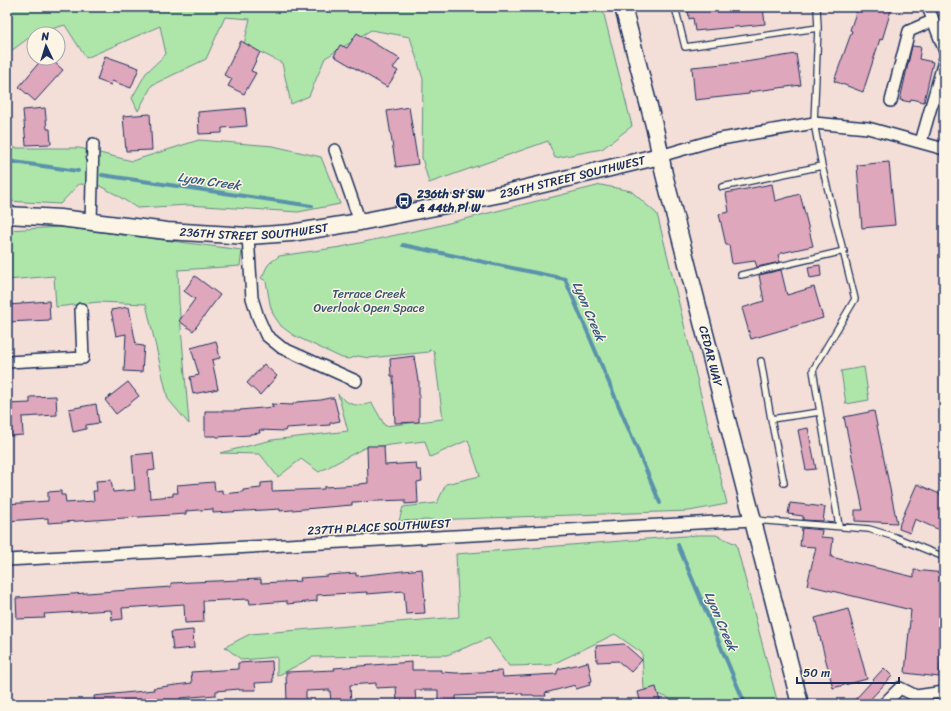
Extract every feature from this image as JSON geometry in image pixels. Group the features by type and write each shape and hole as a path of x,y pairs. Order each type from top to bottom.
{"main road":[{"name":"CEDAR WAY","path":"623,7 800,704"},
{"name":"236TH STREET SOUTHWEST","path":"7,215 60,218 167,231 248,236 291,233 360,222 506,193 660,156"}],"street":[{"path":"928,7 944,50"},
{"path":"891,101 909,31 932,21"},
{"path":"921,142 944,61"},
{"name":"236TH STREET SOUTHWEST","path":"660,156 715,140 814,123 868,128 944,149"},
{"path":"91,222 93,144"},
{"path":"335,150 360,222"},
{"path":"248,236 252,298 266,335 282,348 356,381"},
{"path":"7,362 83,358 81,309"},
{"name":"237TH PLACE SOUTHWEST","path":"7,560 753,520"},
{"path":"884,704 900,688 916,696 944,692"}],"lane":[{"path":"674,7 685,48 818,28"},
{"path":"817,7 818,28 814,123 822,166 855,299 813,370 839,526"},
{"path":"722,187 822,166"},
{"path":"740,275 844,251"},
{"path":"761,361 784,482"},
{"path":"771,419 820,412"},
{"path":"753,520 869,529 895,537 944,557"}],"green space":[{"path":"7,7 602,7 632,126 602,149 555,158 548,141 429,183 422,158 423,79 410,37 371,30 325,58 309,96 291,104 282,63 244,44 250,19 225,17 206,59 152,85 138,111 132,98 146,73 166,54 160,26 86,58 65,25 26,26 26,40 7,54"},
{"path":"199,140 273,146 321,157 340,204 298,212 188,205 137,208 98,185 79,184 60,204 7,201 7,148 79,148 132,161"},
{"name":"Terrace Creek Overlook Open Space","path":"601,185 631,191 657,214 727,504 689,511 399,521 403,507 437,503 446,484 480,476 468,440 430,457 425,441 364,448 319,472 301,459 278,477 260,454 220,453 272,440 348,431 338,394 350,403 362,405 372,403 385,426 443,419 434,351 429,350 429,352 369,358 358,356 349,359 342,358 293,335 281,326 273,314 266,281 261,278 268,265 279,256 341,247 433,227"},
{"path":"62,227 242,250 240,266 178,270 179,303 189,424 168,399 146,304 98,302 56,307 54,276 7,280 7,230"},
{"path":"864,367 869,400 846,404 841,371"},
{"path":"698,535 716,535 736,544 778,704 670,704 669,698 644,689 642,653 615,634 551,665 509,666 489,638 447,655 313,657 277,676 277,657 242,660 225,647 250,634 459,617 456,554"}],"building":[{"path":"688,7 763,7 765,24 695,31 693,18 689,19"},
{"path":"858,7 892,7 863,92 834,81 852,31 850,30"},
{"path":"357,33 400,59 393,68 398,71 387,87 334,56 340,45 347,48"},
{"path":"241,41 260,52 251,71 256,73 244,94 228,86 232,79 224,75"},
{"path":"912,46 921,47 919,59 933,62 924,102 911,99 910,102 900,100"},
{"path":"796,54 801,85 749,92 749,94 695,100 692,67 745,62"},
{"path":"105,56 139,68 131,88 112,81 111,85 97,80"},
{"path":"36,66 59,66 63,70 35,101 19,87"},
{"path":"409,107 418,164 396,167 387,111"},
{"path":"45,108 47,129 50,129 51,144 26,145 23,110"},
{"path":"245,108 247,126 222,128 222,133 199,134 198,112"},
{"path":"150,114 152,150 126,151 123,116"},
{"path":"889,162 895,225 862,228 857,165"},
{"path":"772,184 775,201 800,194 813,246 781,253 778,255 780,262 757,267 755,261 732,264 729,245 726,245 719,214 729,212 726,193"},
{"path":"820,265 821,276 810,278 808,267"},
{"path":"781,270 787,295 814,287 823,318 751,339 742,308 764,301 759,275"},
{"path":"195,276 220,295 193,331 179,321 195,299 184,291"},
{"path":"49,301 50,320 7,322 7,305"},
{"path":"129,307 136,345 144,346 142,372 124,371 126,334 116,336 111,310"},
{"path":"216,341 220,358 212,360 218,389 193,394 190,377 199,375 191,348"},
{"path":"414,356 419,381 419,422 395,423 393,376 391,376 390,359"},
{"path":"264,364 277,376 260,395 247,383"},
{"path":"128,382 139,396 116,414 105,400"},
{"path":"56,396 57,415 22,417 23,435 10,436 9,422 7,422 7,404 30,403 30,397"},
{"path":"334,398 340,421 330,423 330,425 286,428 285,431 259,430 260,433 250,435 217,437 205,436 205,411 240,411 274,407 271,404 293,405 297,402"},
{"path":"96,404 99,423 86,425 86,429 73,432 69,409"},
{"path":"874,411 897,523 855,521 855,510 863,510 844,417"},
{"path":"808,428 816,469 806,470 798,430"},
{"path":"367,446 384,446 385,465 416,463 417,470 421,470 422,481 417,482 418,503 405,504 405,500 352,502 352,505 280,511 280,509 213,513 213,509 186,511 186,514 48,523 48,518 7,521 7,504 48,501 48,492 61,491 61,495 65,495 66,503 94,501 93,491 97,491 96,481 111,480 113,492 135,490 132,455 153,453 155,470 148,471 150,498 173,496 173,493 178,493 177,485 214,482 215,491 222,490 222,494 243,492 243,490 261,488 261,483 272,482 272,491 324,489 324,487 368,483"},
{"path":"917,484 944,496 944,532 915,519 910,533 899,529 900,523"},
{"path":"790,503 825,507 823,521 803,520 803,516 788,514"},
{"path":"802,528 822,530 821,537 833,538 831,557 914,577 914,570 944,573 944,625 939,677 905,673 911,610 807,585 816,547 800,546"},
{"path":"422,569 425,613 406,614 404,591 367,594 367,592 317,595 317,601 287,604 287,601 250,604 249,599 203,601 204,622 185,623 184,604 122,608 123,619 112,620 111,610 44,614 45,618 17,619 16,598 171,587 171,583 261,579 261,583 301,581 300,578 328,575 356,573 356,576"},
{"path":"848,609 867,679 833,688 815,618"},
{"path":"193,630 194,648 173,650 171,632"},
{"path":"624,644 642,660 631,672 618,661 597,662 596,646"},
{"path":"272,661 273,682 255,683 256,690 239,689 216,691 216,695 180,698 180,704 95,704 94,696 154,690 153,688 192,683 191,672 238,669 238,663"},
{"path":"412,662 412,670 441,670 441,672 457,673 502,671 503,677 557,674 558,669 588,662 592,681 589,682 590,685 576,689 575,685 545,693 546,696 522,695 522,693 456,696 456,701 438,701 438,690 415,690 416,701 397,702 396,687 376,688 376,683 350,685 351,704 331,704 330,690 306,691 306,702 287,703 286,672 335,670 334,668"},
{"path":"884,668 892,676 866,704 851,704"},
{"path":"656,687 661,704 641,704 638,692"}],"waterway":[{"name":"Lyon Creek","path":"7,161 78,171"},
{"name":"Lyon Creek","path":"102,175 312,206"},
{"name":"Lyon Creek","path":"403,245 565,279 660,503"},
{"name":"Lyon Creek","path":"678,545 745,704"}],"place":[{"name":"236th St SW & 44th Pl W","path":"404,201"}]}
